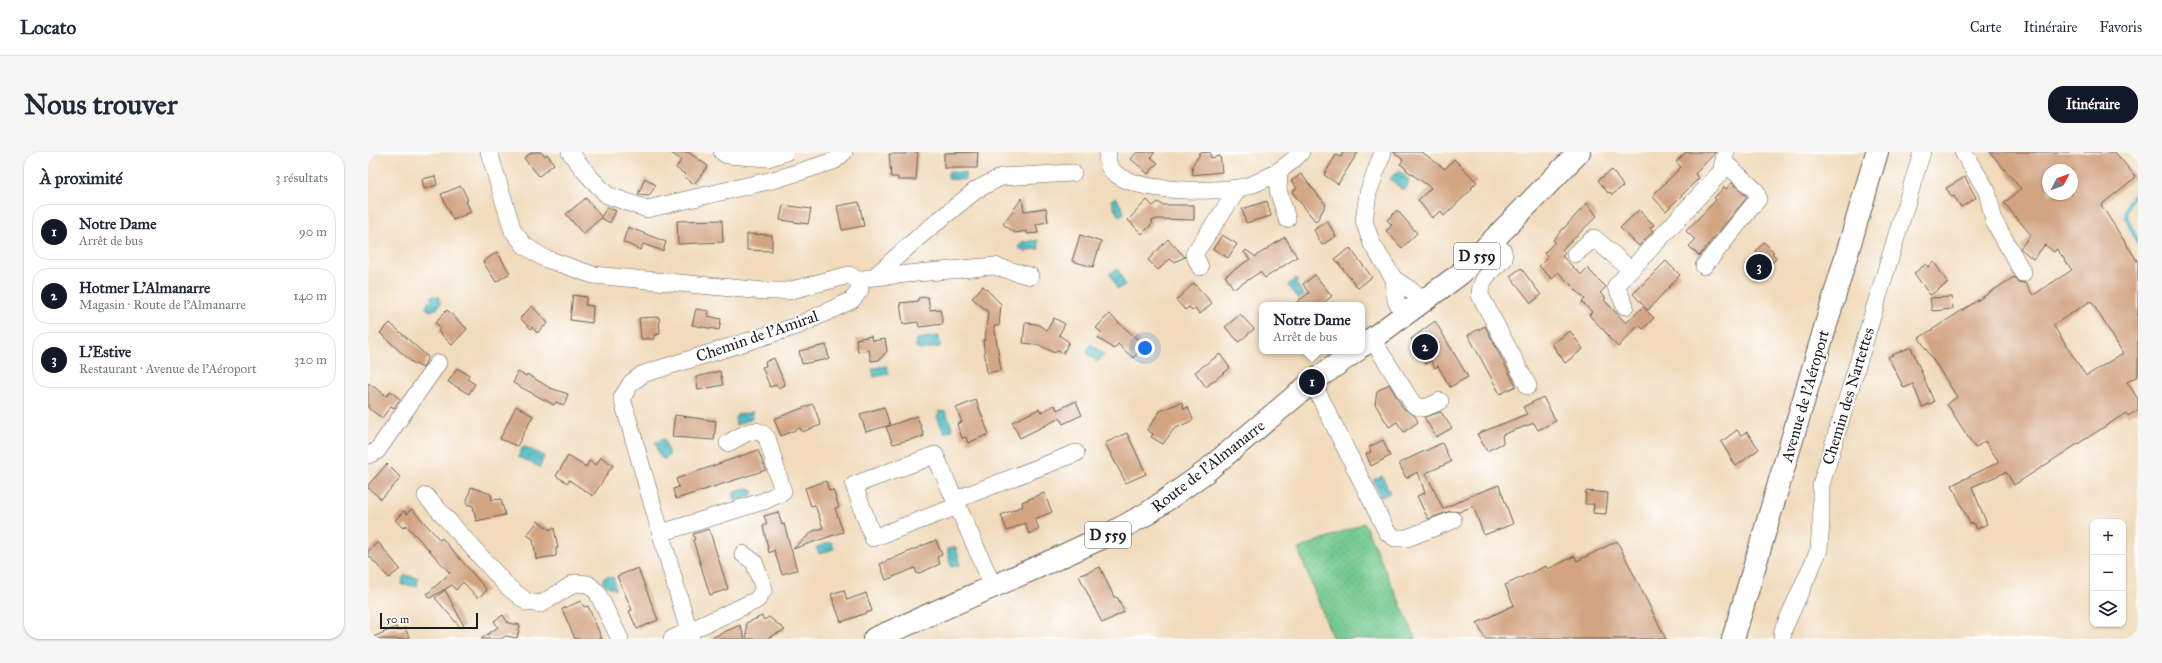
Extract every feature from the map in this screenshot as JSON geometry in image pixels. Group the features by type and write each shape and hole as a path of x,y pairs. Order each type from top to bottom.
{"main road":[{"name":"Route de l'Almanarre","path":"1365,345 1460,274 1579,152"},
{"name":"Avenue de l'Aéroport","path":"1733,639 1877,152"},
{"name":"Route de l'Almanarre","path":"874,639 1110,534 1161,505 1204,473 1311,384 1352,354"}],"street":[{"name":"Chemin de l'Amiral","path":"489,152 513,231 525,246 544,258 593,275 764,291 788,291 849,275 858,280 860,290 852,300 798,326 643,374 630,383 622,398 690,636"},
{"path":"570,152 587,174 607,195 647,209 777,179 834,161 844,152"},
{"path":"722,152 727,155 768,158 786,152"},
{"path":"1108,152 1107,161 1110,169 1123,179 1169,190 1239,188 1279,172 1301,152"},
{"path":"1383,152 1368,192 1364,221 1372,244 1394,279 1396,301 1414,309"},
{"name":"Chemin des Nartettes","path":"1782,639 1783,630 1819,550 1822,522 1821,485 1922,152"},
{"path":"1963,152 1987,191 1994,221 2023,273"},
{"path":"1704,266 1758,199 1756,191 1725,157"},
{"path":"1625,306 1616,286 1721,172 1725,157"},
{"path":"1279,172 1278,190 1287,219"},
{"path":"874,277 921,235 983,187 1001,177 1073,173"},
{"path":"1200,267 1194,254 1239,188"},
{"path":"1576,254 1594,238 1630,270"},
{"path":"1492,241 1503,252 1504,259 1484,278 1480,286 1480,295 1528,386"},
{"path":"858,280 874,277 994,266 1030,276"},
{"path":"1365,348 1418,408 1425,408 1440,401"},
{"path":"368,455 377,451 438,363"},
{"path":"1311,384 1318,393 1386,532 1395,538 1407,538 1453,520"},
{"path":"661,533 764,501 783,492 767,438 763,433 758,430 752,430 728,443"},
{"path":"993,586 956,503 935,455 854,485 873,538 956,503 1076,453"},
{"path":"426,496 508,587 527,602 540,604 575,583 588,584 597,592 620,639"},
{"path":"672,639 690,636 757,600 764,589 754,562 743,554"}],"green space":[{"path":"1364,523 1416,639 1333,639 1298,549"}],"water":[{"path":"1398,170 1409,180 1407,187 1403,190 1390,179"},
{"path":"948,172 965,173 965,180 948,179"},
{"path":"1116,197 1124,212 1122,216 1117,214 1111,200"},
{"path":"1038,240 1039,249 1027,250 1026,253 1018,247 1023,241"},
{"path":"1118,269 1125,285 1117,289 1110,273"},
{"path":"1296,278 1299,281 1296,284 1304,295 1299,299 1288,285"},
{"path":"434,295 436,297 439,296 440,304 437,309 429,311 426,308 428,303 432,300 431,297"},
{"path":"939,336 940,347 919,350 915,346 917,339"},
{"path":"1091,344 1104,355 1096,362 1088,354 1087,350"},
{"path":"887,366 889,374 874,377 872,368"},
{"path":"752,411 753,415 751,419 736,425 735,418 738,414 750,413"},
{"path":"940,411 946,412 953,430 944,433 937,416"},
{"path":"664,439 669,455 666,459 661,458 657,451 655,442"},
{"path":"523,446 544,456 540,467 518,457"},
{"path":"1382,476 1390,493 1381,497 1373,480"},
{"path":"748,488 753,491 751,496 735,501 733,493"},
{"path":"831,542 834,549 819,554 816,547"},
{"path":"956,547 960,565 951,567 947,549"},
{"path":"405,575 418,578 417,586 402,585 403,577"},
{"path":"607,576 614,578 615,590 603,583 602,580"}],"building":[{"path":"532,152 541,152 545,156 547,154 554,164 539,176 524,158"},
{"path":"670,152 688,152 708,166 694,184 683,176 685,174 676,168 681,160"},
{"path":"906,152 918,152 916,180 898,180 898,177 891,177 889,154 906,154"},
{"path":"978,152 977,168 944,168 944,153"},
{"path":"1137,152 1155,152 1151,157 1158,163 1148,174 1131,159"},
{"path":"1210,152 1211,158 1220,156 1222,172 1193,175 1192,166 1199,156 1199,153"},
{"path":"1343,152 1358,152 1338,184 1324,175 1336,155 1341,157"},
{"path":"1393,152 1422,152 1445,169 1454,159 1477,182 1471,188 1472,189 1444,216 1441,211 1432,218 1418,200 1431,188 1406,170 1407,169 1400,164 1403,160"},
{"path":"1686,152 1716,152 1695,174 1699,178 1666,211 1652,196 1681,167 1676,162"},
{"path":"1990,152 2115,152 2136,177 2101,205 2138,262 2138,376 2127,382 2138,399 2138,410 2128,416 2126,413 2014,485 2006,472 1972,487 1987,524 1977,529 1974,523 1970,524 1952,485 1999,462 1985,441 1975,448 1947,404 1957,397 1919,338 2014,277 2018,282 2025,283 2033,295 2072,270 2057,249 2054,252 2045,245 2033,259 2020,248 2031,235 2004,203 2021,189","holes":["2091,301 2123,353 2086,376 2053,325"]},
{"path":"1612,170 1623,186 1612,195 1610,192 1608,193 1598,180"},
{"path":"1301,174 1326,205 1316,222 1292,192 1297,188 1291,181"},
{"path":"435,176 437,185 424,189 422,179"},
{"path":"1965,177 1976,198 1961,207 1954,196 1952,197 1946,188"},
{"path":"645,178 656,185 649,196 638,195"},
{"path":"1732,183 1747,197 1699,256 1689,246 1695,240 1686,231 1716,200 1714,198 1724,187 1726,189"},
{"path":"461,186 468,200 466,201 471,212 453,220 441,194"},
{"path":"586,198 601,217 607,207 616,211 610,223 601,218 583,234 566,214"},
{"path":"1022,198 1024,211 1046,208 1048,222 1036,224 1038,233 1027,234 1027,231 1015,233 1003,224"},
{"path":"1147,200 1153,206 1158,202 1162,205 1194,205 1194,220 1157,219 1151,221 1153,223 1142,234 1128,220"},
{"path":"1267,201 1271,216 1246,223 1242,209"},
{"path":"859,202 864,226 842,230 837,206"},
{"path":"1587,203 1597,216 1562,250 1565,253 1562,256 1581,275 1587,268 1606,287 1600,293 1606,298 1604,300 1626,323 1643,307 1654,318 1643,329 1639,325 1618,347 1589,315 1592,312 1582,302 1585,299 1558,272 1552,279 1539,266 1548,257 1544,253 1555,242 1553,240"},
{"path":"783,205 811,209 808,224 780,220"},
{"path":"1397,210 1417,233 1402,248 1386,231 1392,225 1387,220"},
{"path":"1639,210 1654,225 1650,228 1653,231 1639,246 1620,228"},
{"path":"722,220 723,242 678,244 677,221"},
{"path":"1327,221 1336,236 1322,245 1314,230"},
{"path":"628,227 666,242 663,251 643,244 641,250 623,242"},
{"path":"747,234 772,235 772,251 747,250"},
{"path":"1080,235 1101,242 1093,267 1072,261"},
{"path":"1222,235 1237,244 1228,258 1213,249"},
{"path":"1285,237 1297,257 1265,278 1260,272 1234,289 1225,276 1250,259 1244,252 1246,250 1256,257"},
{"path":"1168,239 1185,257 1174,262 1170,259 1158,270 1148,260"},
{"path":"1764,242 1774,252 1772,253 1777,258 1756,279 1749,272 1751,269 1747,263 1760,255 1756,251"},
{"path":"1350,248 1372,277 1358,288 1335,259"},
{"path":"497,252 510,273 496,282 483,262"},
{"path":"1666,261 1680,275 1648,310 1633,294"},
{"path":"1934,262 1948,283 1930,295 1914,273 1926,264 1928,267"},
{"path":"1521,268 1541,295 1531,303 1510,276"},
{"path":"1315,275 1332,296 1325,302 1297,302 1309,293 1303,284"},
{"path":"1194,283 1212,303 1200,314 1195,308 1192,311 1189,307 1185,310 1176,300"},
{"path":"983,286 1001,304 999,326 994,326 1001,370 987,373 983,340 985,340 988,312 972,298"},
{"path":"573,295 587,297 585,305 593,306 592,323 570,320"},
{"path":"928,297 930,310 940,309 943,324 919,327 918,322 903,324 900,303 918,301 918,298"},
{"path":"1952,297 1953,309 1932,311 1930,298"},
{"path":"532,306 548,323 537,333 520,318"},
{"path":"696,309 709,311 708,316 721,319 719,330 692,325"},
{"path":"447,310 467,329 452,345 438,331 441,328 435,322"},
{"path":"1109,314 1144,345 1133,358 1118,344 1114,349 1098,338 1102,333 1096,328"},
{"path":"1240,314 1254,329 1239,342 1225,327"},
{"path":"659,317 660,334 654,335 654,339 641,339 639,318"},
{"path":"1054,318 1065,324 1059,335 1069,342 1063,354 1057,350 1055,353 1039,345 1023,343 1025,323 1037,324 1047,330"},
{"path":"1435,321 1468,377 1450,387 1438,366 1435,368 1431,361 1426,364 1411,339"},
{"path":"390,323 428,357 423,368 413,363 380,333"},
{"path":"1485,326 1516,386 1500,394 1468,335"},
{"path":"1570,331 1583,349 1565,363 1552,344"},
{"path":"871,336 872,341 885,339 887,351 879,360 871,361 869,350 858,352 856,339"},
{"path":"826,345 829,359 802,364 799,351"},
{"path":"1911,347 1934,402 1922,407 1913,384 1904,388 1888,357"},
{"path":"1220,354 1230,368 1206,387 1195,372"},
{"path":"774,358 785,385 778,388 776,385 770,387 762,367 766,366 765,362"},
{"path":"457,368 469,375 467,379 475,384 469,394 448,382"},
{"path":"720,371 723,385 698,390 696,377"},
{"path":"518,372 526,376 527,374 550,388 568,394 564,405 556,402 554,405 513,383"},
{"path":"368,383 387,396 390,391 400,399 394,408 391,406 382,418 368,408"},
{"path":"1389,384 1403,408 1415,416 1418,422 1404,432 1397,422 1389,427 1375,404 1377,391"},
{"path":"1543,397 1556,421 1538,430 1534,423 1502,435 1503,443 1487,451 1477,434 1527,414 1523,407"},
{"path":"976,400 989,434 968,443 966,437 962,438 957,424 962,422 956,408"},
{"path":"1076,401 1082,415 1063,424 1060,418 1020,438 1012,422 1039,409 1041,412 1055,405 1057,410"},
{"path":"1182,402 1184,409 1188,407 1193,420 1174,429 1163,444 1151,437 1153,434 1147,430 1160,411"},
{"path":"813,404 821,425 802,432 800,428 781,436 774,419"},
{"path":"516,406 533,416 517,446 500,439"},
{"path":"884,407 890,425 866,432 860,414"},
{"path":"1441,412 1452,428 1436,437 1424,417"},
{"path":"675,415 716,421 714,440 672,437"},
{"path":"917,416 924,436 893,444 886,427"},
{"path":"1737,430 1741,435 1747,432 1759,449 1736,466 1721,442"},
{"path":"1127,433 1146,474 1126,483 1105,443"},
{"path":"1383,440 1390,456 1371,466 1366,454 1371,452 1369,447"},
{"path":"1442,443 1451,462 1426,473 1443,509 1470,496 1499,485 1513,524 1484,535 1473,506 1459,512 1450,511 1428,519 1417,496 1425,493 1418,472 1406,478 1399,463"},
{"path":"758,450 766,470 676,499 673,489 679,487 676,479"},
{"path":"568,456 586,467 589,461 596,465 601,457 613,465 593,496 569,480 568,483 556,476"},
{"path":"387,464 401,478 381,499 368,488 368,485"},
{"path":"826,481 829,491 833,490 839,507 835,508 843,532 793,549 813,531 823,528 815,505 811,506 805,488"},
{"path":"471,487 491,494 492,500 501,499 505,515 476,521 473,506 466,504"},
{"path":"1586,491 1608,493 1606,514 1593,513 1594,504 1585,504"},
{"path":"1044,493 1052,512 1035,519 1039,529 1029,534 1025,523 1007,531 1001,515 1023,506 1022,502"},
{"path":"412,509 440,540 442,538 487,590 478,598 463,582 456,590 452,585 430,598 427,594 450,573 406,525 403,528 395,520 404,511 406,514"},
{"path":"778,512 782,525 784,524 797,570 782,574 774,550 769,553 763,526 767,524 764,516"},
{"path":"538,521 549,529 554,528 558,548 556,548 556,556 536,559 533,539 527,535"},
{"path":"709,529 728,589 710,595 693,540 695,539 693,534"},
{"path":"936,540 942,555 937,557 940,564 917,574 915,568 886,580 880,564"},
{"path":"1617,541 1666,639 1485,639 1477,623 1514,605 1505,585 1546,566 1548,569 1575,556 1577,561"},
{"path":"378,542 400,569 389,578 368,555 368,551"},
{"path":"1100,567 1114,597 1118,598 1124,612 1102,623 1079,576"},
{"path":"638,568 658,620 637,629 629,611 632,610 617,576"},
{"path":"445,590 464,626 461,628 435,598"},
{"path":"844,590 847,600 866,593 872,611 841,622 831,594"},
{"path":"581,601 584,607 588,606 602,639 575,639 562,609"},
{"path":"503,615 508,623 520,625 517,638 506,636 501,639 481,639 498,627 494,621"},
{"path":"762,616 764,620 769,617 785,630 765,639 747,639 746,623"},
{"path":"740,625 745,639 709,639 733,628"},
{"path":"396,627 398,631 405,628 410,639 369,639"}],"waterway":[{"path":"2138,191 2132,197 2126,210 2128,221 2138,242"}],"place":[{"name":"L'Estive","path":"1759,267"},
{"name":"Hotmer L'Almanarre","path":"1425,347"},
{"name":"Notre Dame","path":"1312,382"}]}
